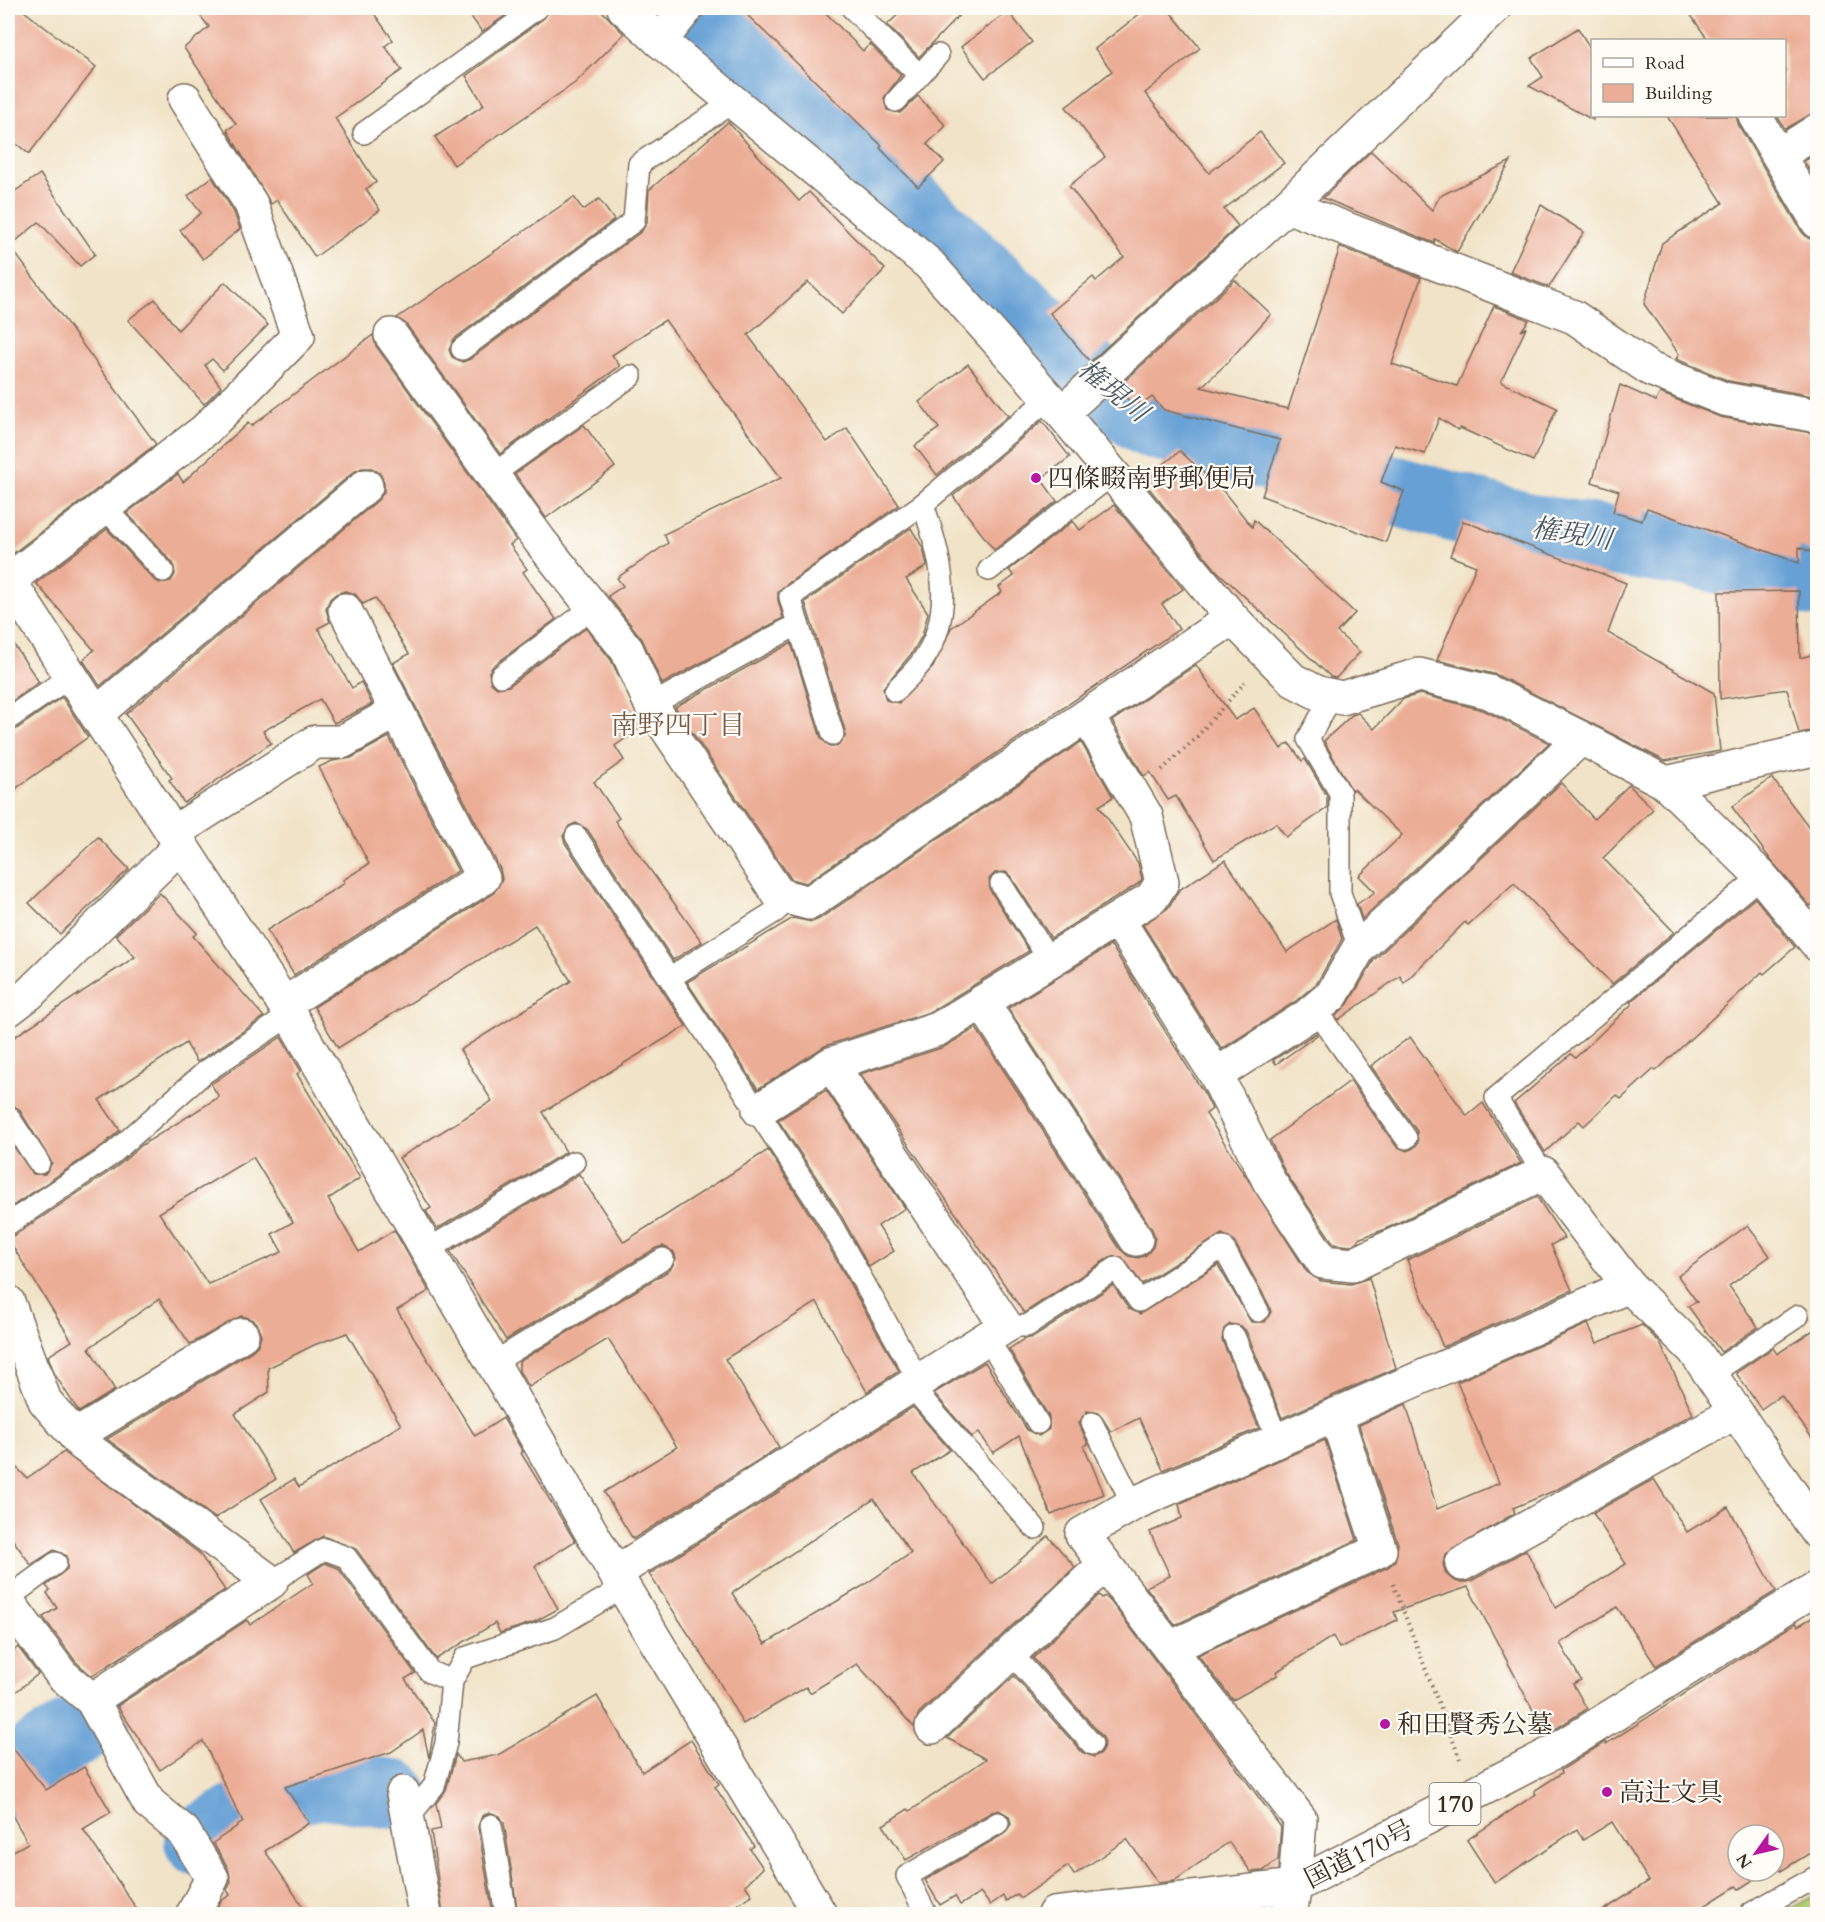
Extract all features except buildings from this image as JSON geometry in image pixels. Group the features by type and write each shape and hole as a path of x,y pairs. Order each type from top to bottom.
{"main road":[{"path":"624,8 660,42 929,264 1055,406 1232,618 1293,680 1318,693 1342,698 1419,675 1489,692 1581,738 1666,783 1761,876 1818,945"},
{"path":"1055,406 1100,379 1287,206 1491,8"},
{"path":"660,42 686,9"},
{"path":"185,99 251,204 298,336 206,430 8,579 287,1010 620,1580 820,1914"},
{"path":"1756,117 1818,222"},
{"path":"1779,155 1818,130"},
{"path":"1287,206 1574,317 1650,369 1724,399 1818,416"},
{"path":"391,336 492,475 627,650 651,705 779,895 809,903 1232,618"},
{"path":"96,714 366,486"},
{"path":"287,1010 483,878 345,610"},
{"path":"8,1010 29,994 177,839 315,742 342,742 397,711"},
{"path":"759,1110 831,1064 938,1029 1152,898 1162,882 1146,816 1087,716"},
{"path":"1216,1075 1315,1009 1332,995 1359,948 1581,738"},
{"path":"1666,783 1818,748"},
{"path":"1118,920 1216,1075 1269,1181 1323,1262 1353,1265 1543,1173 1629,1286 1694,1350 1818,1533"},
{"path":"982,1002 1136,1239"},
{"path":"620,1580 915,1383 997,1332 831,1064"},
{"path":"1293,1900 1300,1819 1082,1534 1133,1503 1629,1286"},
{"path":"8,1302 45,1401 75,1436 271,1582 92,1700"},
{"path":"75,1436 242,1335"},
{"path":"1462,1563 1736,1412"},
{"path":"1170,1648 1380,1550 1336,1415"},
{"path":"932,1727 1105,1564"},
{"name":"国道170号","path":"1054,1914 1293,1900 1474,1794 1554,1752 1818,1587"},
{"path":"8,1600 62,1676 92,1700 149,1803 184,1832 212,1878 193,1914"},
{"path":"406,1805 425,1914"}],"lane":[{"path":"364,133 537,8"},
{"path":"852,8 919,75"},
{"path":"896,101 938,55"},
{"path":"462,349 634,221 639,164 733,102"},
{"path":"492,475 631,376"},
{"path":"833,734 790,597 923,504 1055,406"},
{"path":"989,570 1113,474"},
{"path":"895,691 923,660 941,624 943,580 938,549 923,504"},
{"path":"104,507 163,571"},
{"path":"501,676 593,608"},
{"path":"651,705 798,624"},
{"path":"8,719 71,676"},
{"path":"1332,696 1308,739 1341,793 1340,893 1359,948"},
{"path":"576,836 759,1110 827,1217 915,1383 1035,1527"},
{"path":"1543,1173 1496,1098 1761,876"},
{"path":"1001,884 1050,961"},
{"path":"670,977 776,911 790,898"},
{"path":"1315,1009 1406,1138"},
{"path":"8,1224 111,1155 205,1072 287,1010"},
{"path":"8,1116 39,1163"},
{"path":"427,1250 574,1162"},
{"path":"1038,1423 997,1332 1027,1326 1116,1268 1139,1301 1223,1247 1258,1311"},
{"path":"493,1363 663,1259"},
{"path":"1711,1374 1798,1316"},
{"path":"1234,1336 1278,1440"},
{"path":"1092,1423 1133,1503"},
{"path":"271,1582 324,1549 346,1557 430,1672 452,1681"},
{"path":"8,1600 56,1563"},
{"path":"406,1805 434,1785 446,1743 452,1681 465,1658 555,1628 620,1580"},
{"path":"1011,1653 1092,1744"},
{"path":"926,1914 907,1876 998,1823"},
{"path":"491,1825 506,1914"},
{"path":"1750,1914 1818,1876"}],"path":[{"path":"1131,790 1171,763 1216,716 1239,686 1276,663"},
{"path":"1380,1550 1474,1794"}],"green space":[{"path":"1817,1894 1817,1914 1781,1914"}],"waterway":[{"name":"権現川","path":"709,8 782,85 1126,408 1150,423 1532,529 1709,556 1818,583"},
{"path":"8,1783 34,1757 94,1721"},
{"path":"199,1841 281,1792 326,1784 393,1794"}],"place":[{"name":"四條畷南野郵便局","path":"1036,478"},
{"name":"和田賢秀公墓","path":"1385,1724"},
{"name":"高辻文具","path":"1607,1792"}],"district":[{"name":"南野四丁目","path":"678,725"}]}
